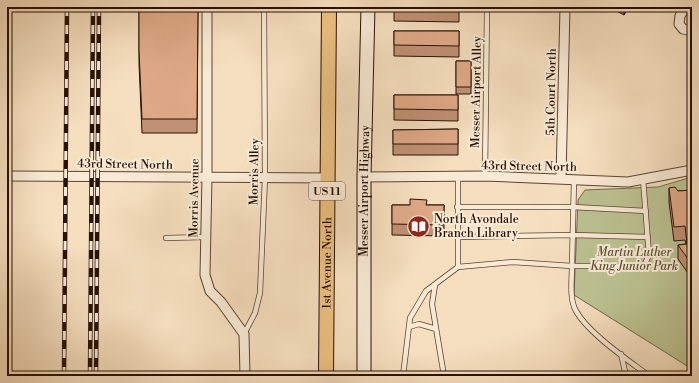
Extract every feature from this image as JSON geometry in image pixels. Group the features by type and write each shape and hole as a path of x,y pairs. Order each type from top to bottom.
{"main road":[{"name":"1st Avenue North","path":"326,376 329,7"},
{"name":"Messer Airport Highway","path":"364,376 364,177 368,7"}],"street":[{"name":"Morris Avenue","path":"207,7 207,177 205,276 210,290 221,302 244,334"},
{"name":"5th Court North","path":"561,178 566,7"},
{"path":"685,7 680,16 679,24 683,29 692,31"},
{"name":"43rd Street North","path":"364,177 485,176 628,182 692,170"},
{"name":"43rd Street North","path":"7,176 327,178"},
{"path":"244,334 245,376"}],"lane":[{"name":"Morris Alley","path":"244,334 255,313 260,293 265,178 264,7"},
{"name":"Messer Airport Alley","path":"485,176 487,7"},
{"path":"458,176 458,267"},
{"path":"574,179 572,293 575,310 584,322 649,376"},
{"path":"403,376 410,318 426,291 458,267 513,262 572,266 644,266 649,255 643,179"},
{"path":"457,207 573,207 646,211"},
{"path":"457,237 572,235 648,238"},
{"path":"166,238 206,237"},
{"path":"435,285 432,304 444,376"},
{"path":"409,327 420,324 436,329"},
{"path":"621,354 626,376"}],"green space":[{"name":"Martin Luther King Junior Park","path":"692,177 692,369 574,295 578,200 585,190 658,187"}],"building":[{"path":"139,7 198,7 197,119 142,119"},
{"path":"394,7 459,7 459,11 394,10"},
{"path":"394,31 459,31 459,46 394,45"},
{"path":"456,61 471,61 471,87 456,87"},
{"path":"394,95 458,95 458,110 394,109"},
{"path":"458,129 458,144 393,144 393,130"},
{"path":"675,187 678,191 692,190 692,258 688,259 678,245 687,244 685,226 674,227 669,188"},
{"path":"410,199 427,200 426,205 444,205 444,225 392,224 392,205 410,205"}],"railway":[{"path":"64,376 67,7"},
{"path":"90,376 93,7"},
{"path":"96,376 99,7"}],"place":[{"name":"North Avondale Branch Library","path":"418,226"}]}
